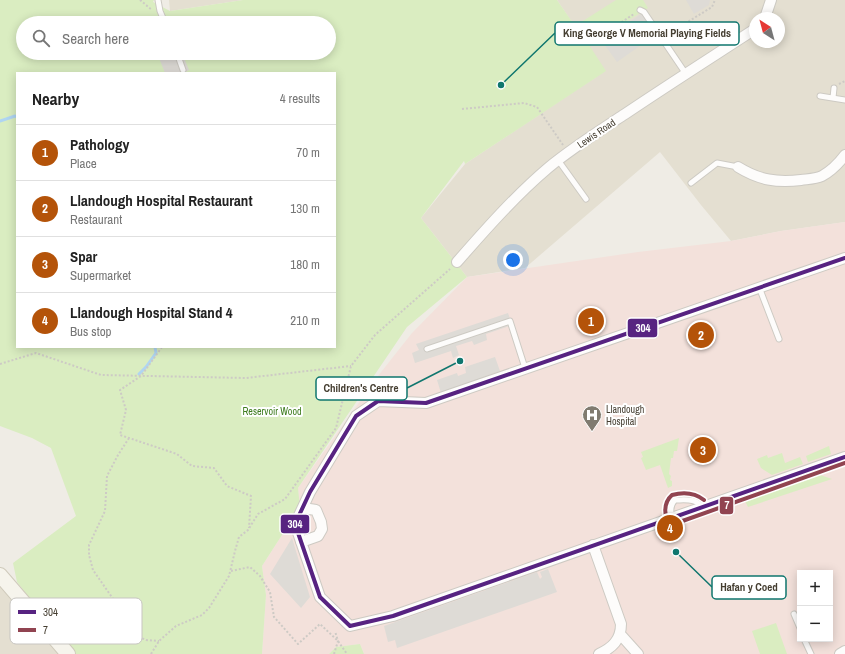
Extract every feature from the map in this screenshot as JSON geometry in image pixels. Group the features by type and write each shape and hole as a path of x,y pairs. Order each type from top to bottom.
{"street":[{"path":"767,12 771,0"},
{"name":"Lewis Road","path":"457,262 506,208 558,160 749,33"},
{"path":"738,167 748,173 774,181 813,179 822,176 837,164 845,155"},
{"path":"845,258 426,403 378,401 356,416 310,492 295,524 320,597 350,626 393,616 845,457"},
{"path":"301,542 318,536 322,529 316,510 302,508"},
{"path":"593,545 621,624 620,634 615,644 611,648 599,654"},
{"path":"0,575 20,598"},
{"path":"620,634 638,654"},
{"path":"59,644 68,654"},
{"path":"840,654 845,651"}],"lane":[{"path":"158,0 162,15"},
{"path":"640,10 644,12 686,74"},
{"path":"179,60 183,70"},
{"path":"833,98 834,88"},
{"path":"820,96 845,100"},
{"path":"558,160 586,198"},
{"path":"691,183 718,163 738,167"},
{"path":"760,288 779,339"},
{"path":"427,349 510,321 526,368"},
{"path":"672,518 671,507 672,503 676,500 696,501 699,503 701,508"},
{"path":"794,614 797,621"},
{"path":"805,642 811,654"}],"path":[{"path":"140,0 154,11 162,15"},
{"path":"662,38 712,7 715,0"},
{"path":"588,44 640,10"},
{"path":"462,109 524,103 537,107 568,153"},
{"path":"151,654 158,641 176,626 202,615 225,584 231,571 239,537 248,530 258,514 285,499 336,428 351,366 375,335 457,262"},
{"path":"161,348 140,376 120,390 126,410 120,435 177,454 192,466 214,468 227,486 251,496 248,530"},
{"path":"0,364 36,353 101,375 246,378 351,366"},
{"path":"112,598 93,570 89,555 89,545 105,511 107,476 129,438"},
{"path":"231,571 250,567 260,576 270,592 274,617 298,644 320,624 338,641 347,654"},
{"path":"334,654 338,641 335,631"},
{"path":"142,638 158,641"}],"shaded area":[{"path":"169,0 243,0 170,11"},
{"path":"557,0 845,0 845,222 781,231 731,241 660,152 525,268 467,277 421,218 465,164 605,71"},
{"path":"686,0 710,0 709,5 694,14"},
{"path":"644,12 653,26 646,31 651,38 617,62 602,41"},
{"path":"160,60 185,60 189,70 186,72 165,72"},
{"name":"Llandough Hospital","path":"845,222 845,654 364,654 360,644 336,647 329,654 262,654 266,595 262,566 300,507 298,488 378,376 412,333 467,277 638,252 731,241 781,231"},
{"path":"508,313 512,325 486,334 487,340 474,345 472,341 456,346 459,355 453,358 451,351 415,363 412,353 419,350 416,344"},
{"path":"495,357 500,371 441,393 437,380 457,373 458,376 466,373 465,367"},
{"path":"292,538 310,597 301,608 270,574"},
{"path":"548,569 557,592 397,648 395,640 388,642 384,626 537,572 540,579 542,577 540,572"},
{"path":"0,580 16,598 10,598 10,644 56,644 65,654 0,654"}],"green space":[{"name":"Reservoir Wood","path":"0,0 154,0 153,2 170,11 243,0 557,0 575,26 616,0 643,0 648,8 589,45 606,71 465,164 464,161 421,218 467,277 407,327 298,488 300,507 262,566 266,595 262,654 73,654 65,644 142,644 142,598 29,598 17,582 13,563 76,516 51,448 32,438 0,426"},
{"path":"679,438 677,451 674,451 673,458 671,458 669,474 671,476 670,480 672,481 672,486 668,488 660,465 646,470 641,458 643,457 641,452"},
{"path":"829,446 831,454 808,462 806,456"},
{"path":"782,453 785,463 800,457 803,464 772,475 761,468 757,459 767,455 768,458"},
{"path":"820,475 832,479 748,507 745,501"},
{"path":"776,623 787,654 760,654 752,631"},
{"path":"360,644 364,654 329,654 336,647"}],"waterway":[{"path":"0,121 16,116"},
{"path":"139,374 156,353 155,348"}],"transit line":[{"name":"304","path":"845,258 426,403 378,401 356,416 310,492 295,524 320,597 350,626 393,616 845,457"},
{"name":"7","path":"704,500 689,494 672,495 667,501 665,507 667,521 670,524 674,524 845,463"}],"place":[{"name":"King George V Memorial Playing Fields","path":"501,85"},
{"name":"Pathology","path":"591,321"},
{"name":"Llandough Hospital Restaurant","path":"701,335"},
{"name":"Children's Centre","path":"460,361"},
{"name":"Llandough Hospital","path":"592,432"},
{"name":"Spar","path":"703,450"},
{"name":"Llandough Hospital Stand 4","path":"670,528"},
{"name":"Hafan y Coed","path":"676,552"}]}
